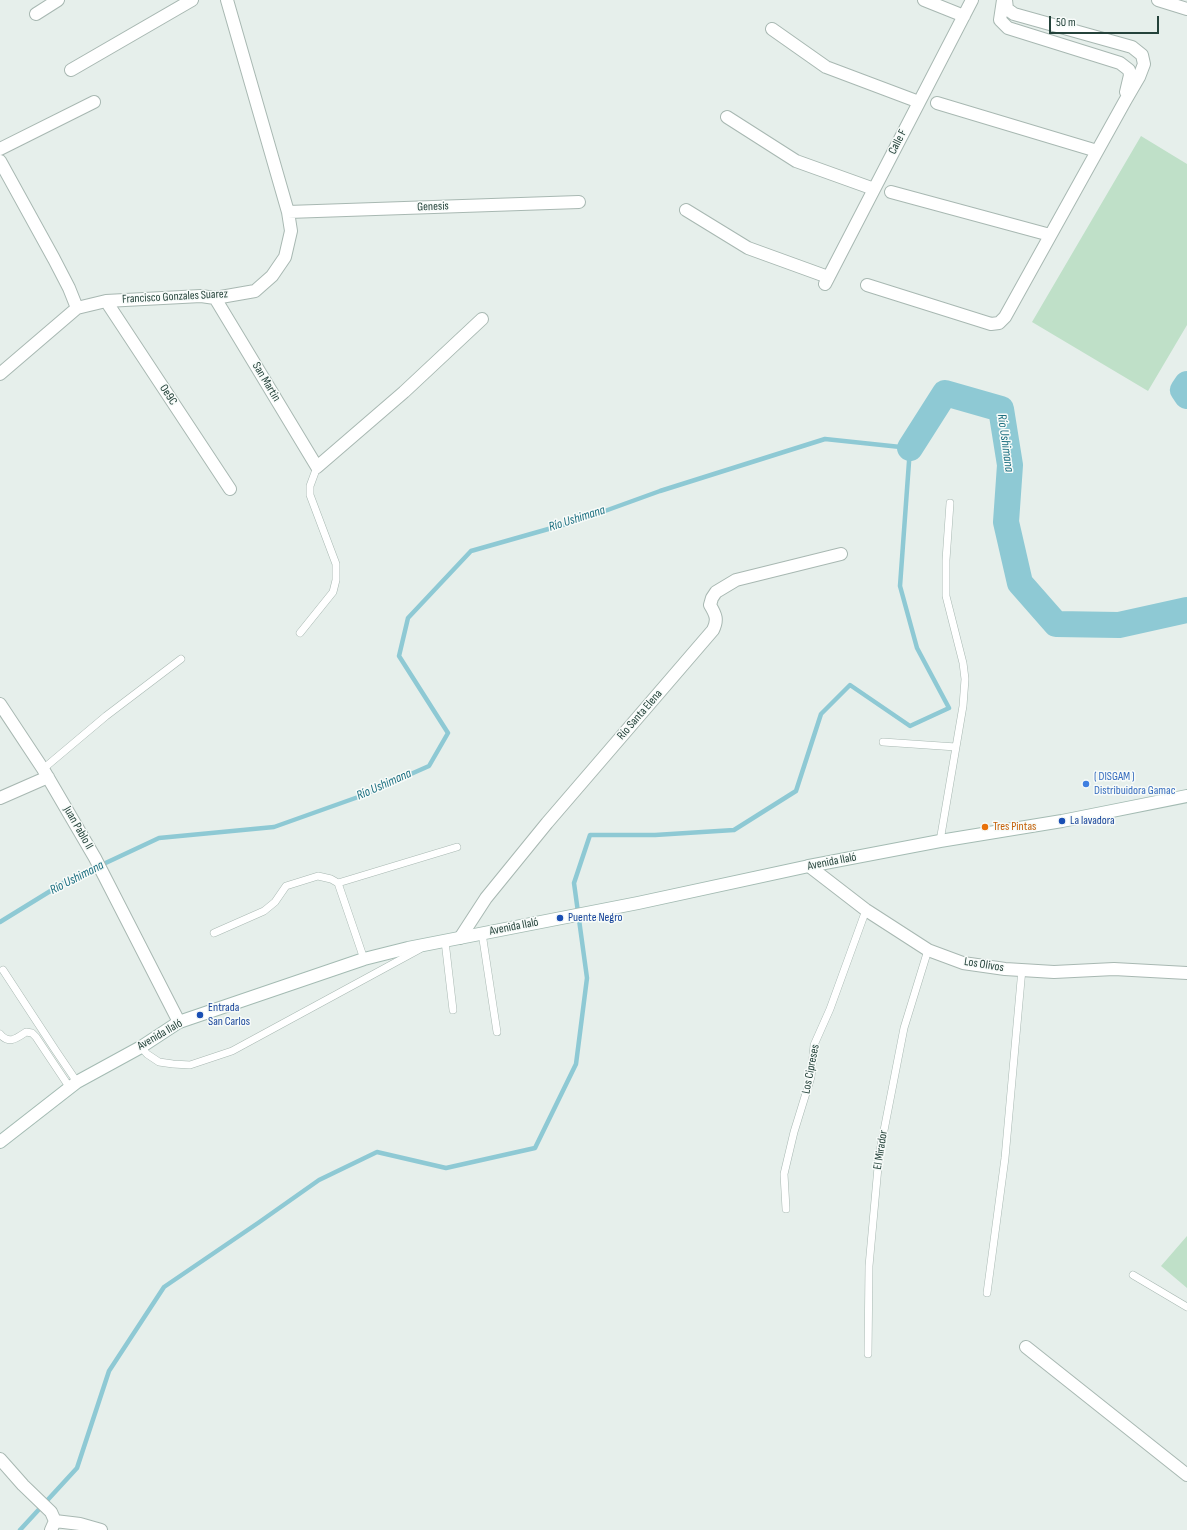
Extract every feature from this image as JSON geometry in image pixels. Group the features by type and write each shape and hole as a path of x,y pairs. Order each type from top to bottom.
{"street":[{"path":"36,14 58,0"},
{"path":"71,70 192,0"},
{"name":"Francisco Gonzales Suarez","path":"0,374 77,308 106,301 202,296 215,298 255,291 272,276 285,257 291,231 288,212 227,0"},
{"path":"924,0 964,16"},
{"name":"Calle F","path":"686,210 748,248 827,281 972,0"},
{"path":"1004,0 1000,20 1008,28 1120,63 1129,70 1130,75 1125,101"},
{"path":"867,285 991,324 999,322 1005,317 1139,77 1144,64 1142,55 1132,47 1014,14 1007,9 1004,0"},
{"path":"1158,0 1187,9"},
{"path":"772,29 826,67 919,102"},
{"path":"0,149 94,102"},
{"path":"937,103 1097,151"},
{"path":"726,117 796,161 874,189"},
{"path":"0,161 57,265 77,308"},
{"path":"891,192 1050,235"},
{"name":"Genesis","path":"288,212 579,202"},
{"name":"San Martin","path":"215,298 317,467"},
{"name":"Oe9C","path":"106,301 230,489"},
{"path":"317,467 404,392 482,319"},
{"name":"Río Santa Elena","path":"460,938 486,898 543,828 713,630 717,622 715,613 710,605 716,592 736,580 841,554"},
{"name":"Juan Pablo II","path":"0,704 46,773 95,858 179,1022"},
{"path":"0,798 46,773"},
{"name":"Avenida Ilaló","path":"0,1142 74,1085 141,1047 179,1022 364,959 431,943 570,916 809,866 940,841 1062,821 1187,796"},
{"name":"Los Olivos","path":"809,866 866,910 928,950 964,963 1006,969 1054,972 1114,969 1187,974"},
{"path":"1026,1347 1187,1475"},
{"path":"0,1459 52,1521 80,1524 101,1530"}],"lane":[{"path":"300,633 333,592 336,580 336,564 310,495 310,486 317,467"},
{"path":"940,841 963,706 965,679 946,596 946,560 950,503"},
{"path":"46,773 106,716 181,659"},
{"path":"884,742 956,747"},
{"path":"338,883 457,847"},
{"path":"214,933 264,911 275,902 286,886 318,876 331,879 338,883 364,959"},
{"name":"Los Cipreses","path":"786,1209 784,1174 811,1077 814,1045 830,1008 866,910"},
{"path":"482,933 497,1032"},
{"path":"445,941 452,1010"},
{"path":"141,1047 147,1054 160,1062 178,1065 190,1065 232,1051 431,943"},
{"name":"El Mirador","path":"868,1354 869,1266 879,1156 904,1028 928,950"},
{"path":"987,1293 1005,1158 1022,969"},
{"path":"3,970 56,1051 74,1085"},
{"path":"0,1034 2,1037 15,1040 26,1032 32,1033 74,1085"},
{"path":"1133,1275 1187,1307"}],"green space":[{"path":"1141,136 1187,164 1187,325 1148,391 1032,322"},
{"path":"1187,1236 1187,1288 1161,1266"}],"waterway":[{"name":"Río Ushimana","path":"1187,384 1183,390 1187,396"},
{"name":"Río Ushimana","path":"910,448 945,393 1001,409 1010,465 1006,522 1020,583 1056,624 1119,625 1187,610"},
{"path":"0,922 65,882 159,838 274,827 361,796 429,766 448,733 399,656 408,618 471,551 580,520 660,491 825,439 910,448 900,586 917,648 949,708 910,726 850,685 821,714 796,791 734,830 655,835 590,835 574,883 587,978 576,1064 535,1148 446,1168 377,1152 319,1180 164,1287 109,1371 77,1468 20,1530"}],"place":[{"name":"( DISGAM ) Distribuidora Gamac","path":"1086,784"},
{"name":"La lavadora","path":"1062,821"},
{"name":"Tres Pintas","path":"985,827"},
{"name":"Puente Negro","path":"560,918"},
{"name":"Entrada San Carlos","path":"200,1015"}]}
